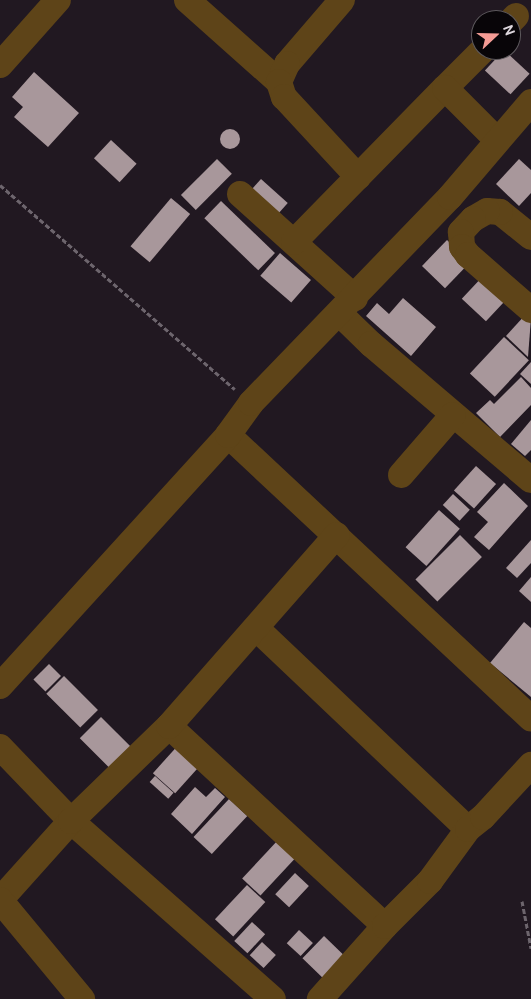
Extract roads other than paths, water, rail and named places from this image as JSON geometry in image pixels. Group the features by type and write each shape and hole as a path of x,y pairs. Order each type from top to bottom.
{"street":[{"path":"0,65 58,0"},
{"path":"188,0 280,82 284,97 358,177"},
{"path":"280,82 287,64 342,0"},
{"path":"294,242 473,60"},
{"path":"445,88 497,140"},
{"path":"0,686 228,435 251,403 450,197 531,102"},
{"path":"240,194 294,242 347,305 453,415 531,480"},
{"path":"450,197 473,218"},
{"path":"531,237 500,212 487,211 473,218 461,232 462,247 531,310"},
{"path":"402,474 453,415"},
{"path":"228,435 337,535 531,719"},
{"path":"82,999 0,900 71,821 169,726 337,535"},
{"path":"256,628 468,829"},
{"path":"169,726 385,926"},
{"path":"0,747 71,821 273,999"},
{"path":"320,999 385,926 430,881 468,829 531,765"}]}
